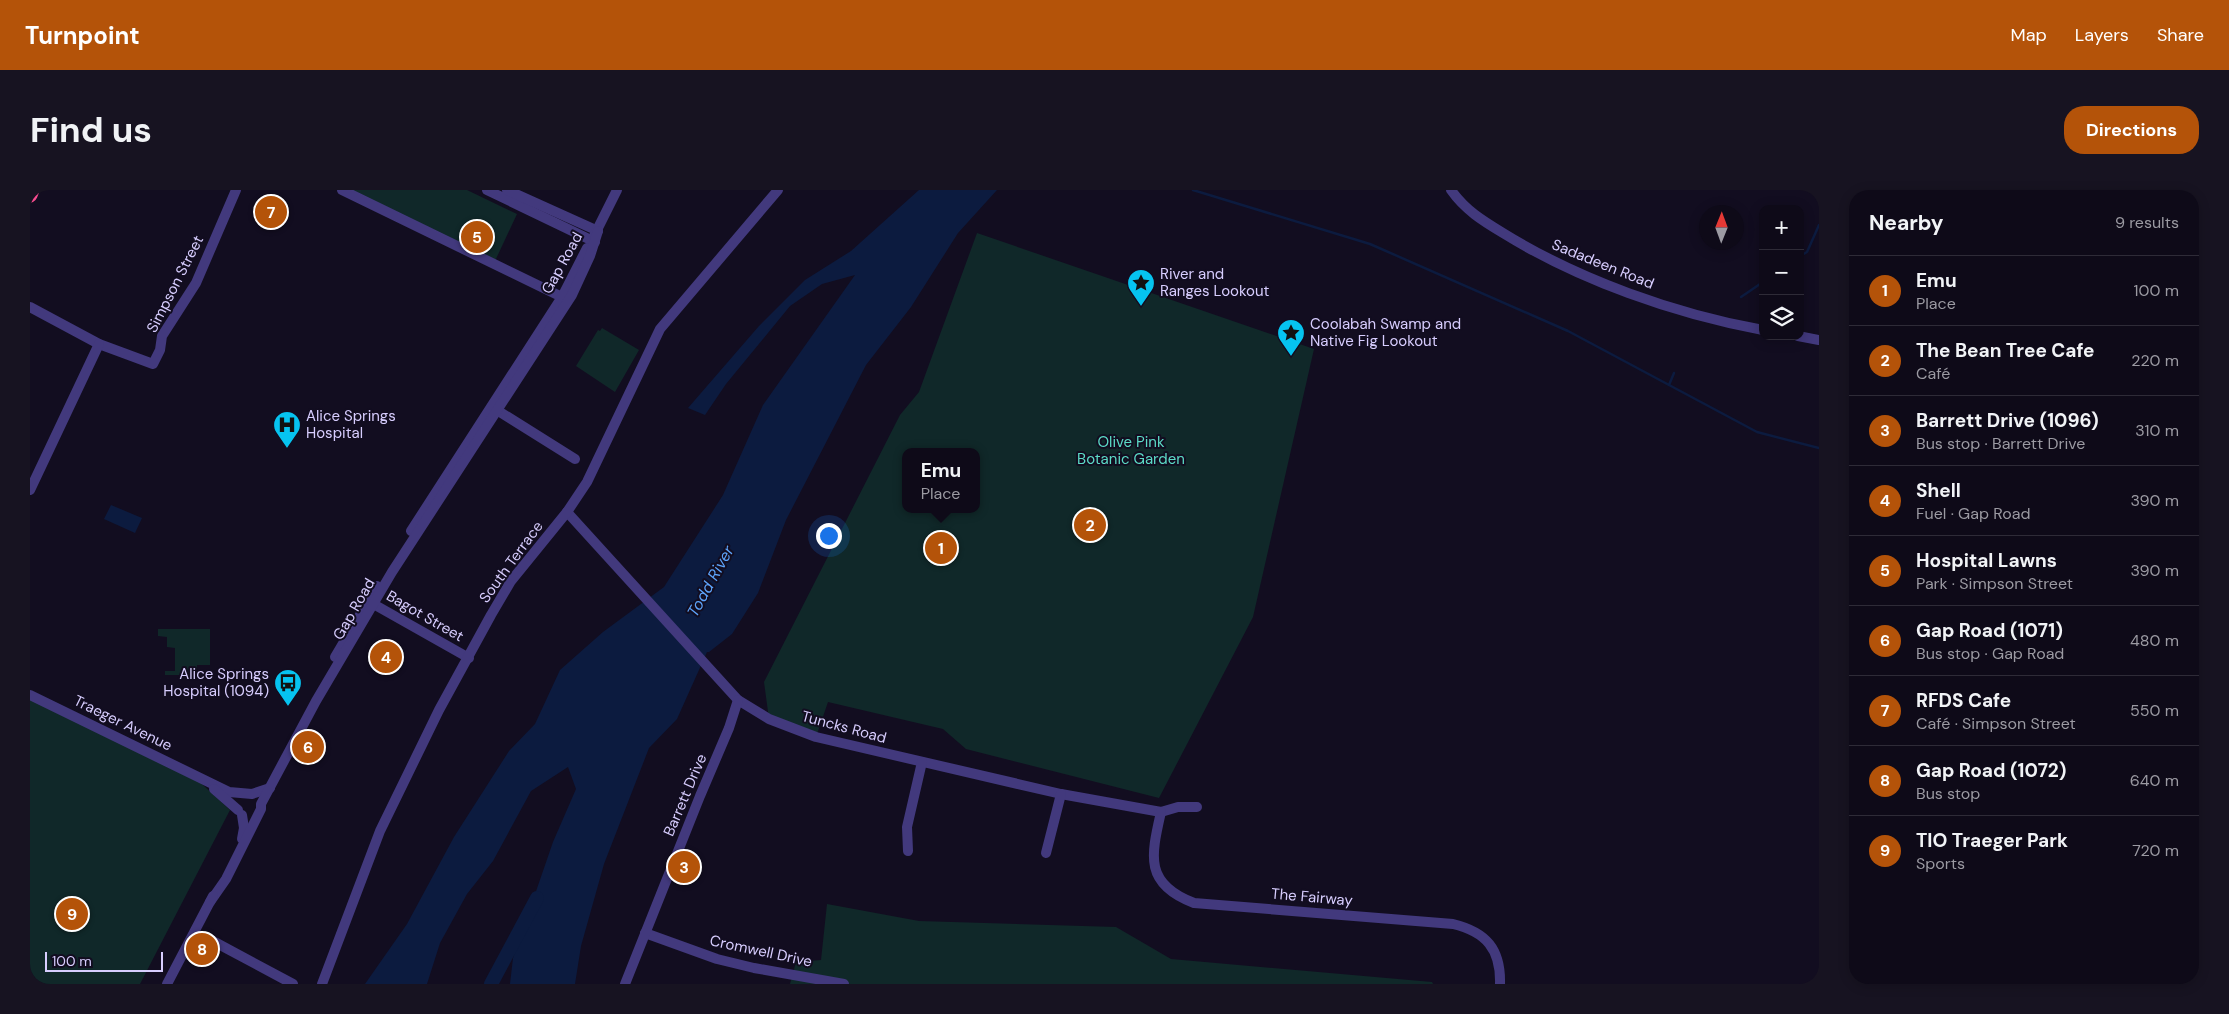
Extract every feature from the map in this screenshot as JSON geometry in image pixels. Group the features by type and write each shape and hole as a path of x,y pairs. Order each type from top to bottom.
{"highway":[{"path":"30,195 32,190"}],"street":[{"name":"Simpson Street","path":"99,344 153,364 160,350 162,336 196,283 236,190"},
{"path":"342,190 562,297"},
{"path":"486,190 595,238"},
{"path":"507,190 595,238"},
{"path":"595,238 617,190"},
{"name":"South Terrace","path":"322,984 380,831 439,710 469,658 491,614 511,581 567,512 600,459 660,328 778,190"},
{"name":"Sadadeen Road","path":"1451,190 1466,209 1529,249 1562,264 1645,298 1759,329"},
{"name":"Gap Road","path":"494,408 562,297 595,238"},
{"name":"Gap Road","path":"167,984 242,840 261,810 261,804 316,701 331,666 480,429 572,295 584,271 595,238"},
{"path":"30,307 99,344 30,490"},
{"path":"1804,337 1819,340"},
{"path":"494,408 575,459"},
{"name":"Tuncks Road","path":"567,512 738,700 769,719 795,730 1061,794 1161,812 1178,807 1197,807"},
{"name":"Bagot Street","path":"370,602 469,658"},
{"name":"Traeger Avenue","path":"30,695 228,792 249,794"},
{"name":"Barrett Drive","path":"625,984 729,728 738,700"},
{"path":"908,851 907,827 922,762"},
{"name":"Traeger Avenue","path":"202,779 240,813"},
{"path":"242,840 244,828 239,800 249,794 270,788"},
{"path":"249,794 258,798 261,804"},
{"path":"1046,853 1061,794"},
{"name":"The Fairway","path":"1161,812 1152,849 1153,859 1162,882 1169,891 1180,897 1194,903 1453,924 1468,928 1482,936 1491,945 1497,958 1500,984"},
{"path":"240,813 254,820"},
{"name":"Gap Road","path":"210,902 226,879 254,820"},
{"name":"Cromwell Drive","path":"645,934 717,959 754,968 844,984"},
{"path":"209,939 293,984"}],"green space":[{"path":"350,190 467,190 517,214 495,261"},
{"name":"Olive Pink Botanic Garden","path":"977,233 1314,349 1253,617 1159,798 966,749 943,729 828,702 816,737 769,719 764,682 900,415 919,392"},
{"path":"602,328 639,350 615,392 576,366 598,330 600,331"},
{"path":"158,629 210,629 210,665 197,665 197,675 165,675 165,671 175,671 175,648 167,647 167,637 158,636"},
{"path":"30,695 190,773 230,810 140,984 30,984"},
{"path":"827,904 919,921 1116,927 1171,959 1432,982 1433,984 790,984 796,962 821,960"}],"water":[{"path":"919,190 997,190 958,233 911,307 866,365 786,520 758,593 732,634 707,652 677,719 649,748 604,864 581,946 575,984 510,984 513,958 553,842 576,789 568,767 531,791 493,861 467,894 440,943 427,984 365,984 407,924 454,837 509,751 535,724 560,670 603,632 664,587 723,495 763,405 855,275 822,284 790,306 726,384 705,415 688,408 759,326 805,280 851,251"},
{"path":"111,505 142,518 135,533 104,519"}],"waterway":[{"path":"1193,190 1370,244 1568,331 1757,432 1819,448"},
{"path":"1804,254 1807,252 1819,225"},
{"path":"1741,297 1759,285"},
{"path":"1669,385 1674,373"},
{"name":"Todd River","path":"491,984 537,898"}],"place":[{"name":"RFDS Cafe","path":"271,212"},
{"name":"Hospital Lawns","path":"477,237"},
{"name":"River and Ranges Lookout","path":"1141,307"},
{"name":"Coolabah Swamp and Native Fig Lookout","path":"1291,357"},
{"name":"Alice Springs Hospital","path":"287,449"},
{"name":"The Bean Tree Cafe","path":"1090,525"},
{"name":"Emu","path":"941,548"},
{"name":"Shell","path":"386,657"},
{"name":"Alice Springs Hospital (1094)","path":"288,707"},
{"name":"Gap Road (1071)","path":"308,747"},
{"name":"Barrett Drive (1096)","path":"684,867"},
{"name":"TIO Traeger Park","path":"72,914"},
{"name":"Gap Road (1072)","path":"202,949"}]}
